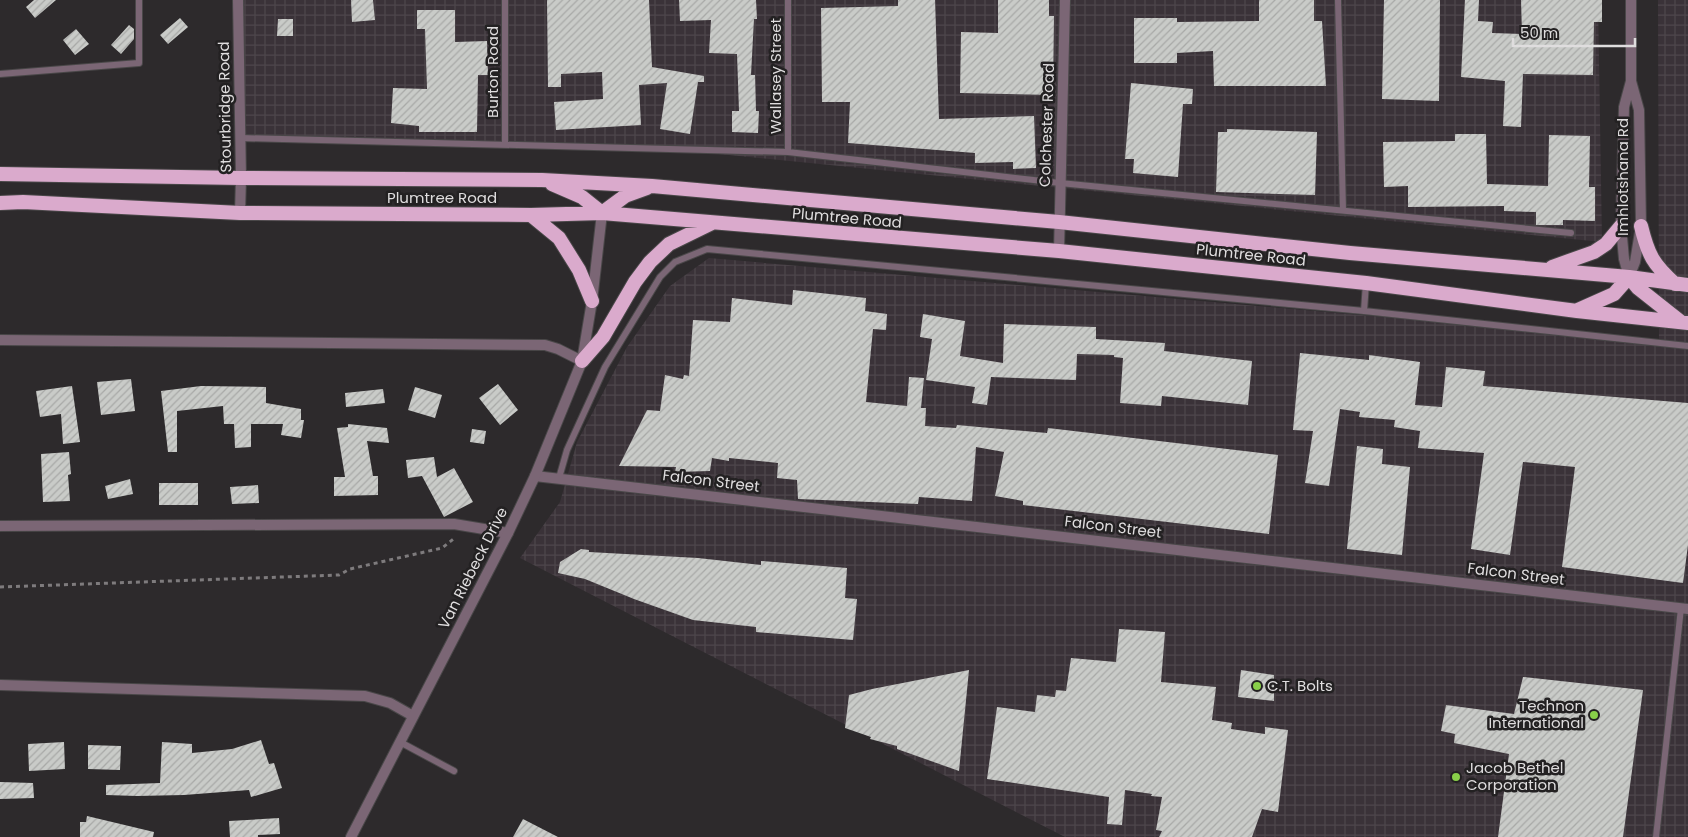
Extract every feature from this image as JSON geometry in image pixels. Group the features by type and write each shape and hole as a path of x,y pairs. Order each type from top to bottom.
{"highway":[{"name":"Plumtree Road","path":"0,174 542,180 652,186 1059,222 1350,253 1546,269 1682,284"},
{"path":"542,180 582,197 602,213 625,196 652,186"},
{"name":"Plumtree Road","path":"0,203 22,202 240,213 531,215 602,213 1059,251 1366,283 1685,322"},
{"path":"531,215 559,238 579,270 592,301"},
{"path":"582,361 603,338 650,262 669,244 712,223"},
{"path":"1546,269 1594,252 1606,244 1621,226"},
{"path":"1641,226 1647,249 1651,256 1666,275 1682,284"},
{"path":"1577,310 1614,294 1629,277 1638,288 1685,322"}],"street":[{"name":"Stourbridge Road","path":"238,0 242,178 240,213"},
{"name":"Colchester Road","path":"1059,251 1065,0"},
{"path":"1631,0 1631,81"},
{"name":"Imhlotshana Rd","path":"1629,277 1624,259 1621,226 1624,107 1631,81"},
{"name":"Imhlotshana Rd","path":"1629,277 1635,262 1641,226 1639,110 1631,81"},
{"name":"Van Riebeck Drive","path":"351,837 508,533 535,476 582,361 592,301 602,213"},
{"path":"0,340 545,345 582,361"},
{"name":"Falcon Street","path":"535,476 1684,608"},
{"path":"0,526 434,524 469,525 508,533"},
{"path":"0,685 365,696 390,703 413,716"}],"lane":[{"path":"0,74 139,63 139,0"},
{"name":"Burton Road","path":"505,0 505,144"},
{"name":"Wallasey Street","path":"788,0 788,152"},
{"path":"1338,0 1343,210"},
{"path":"241,138 788,152 1060,183 1571,233"},
{"path":"560,478 567,450 605,366 660,277 674,262 707,249 1364,311 1688,346"},
{"path":"1364,311 1366,283"},
{"path":"1656,837 1684,608"},
{"path":"400,742 454,771"}],"path":[{"path":"0,588 339,576 350,569 442,548 469,525"}],"shaded area":[{"path":"243,0 1598,0 1602,242 689,151 245,136"},
{"path":"1658,0 1688,0 1688,837 1065,837 520,558 560,502 577,442 627,347 670,286 709,258 1659,341"}],"building":[{"path":"34,0 56,0 35,18 26,7"},
{"path":"351,0 373,0 375,20 352,22"},
{"path":"547,0 649,0 652,67 704,76 704,82 698,82 690,134 660,129 667,83 639,85 641,125 556,130 554,102 603,99 602,72 561,74 561,87 548,87"},
{"path":"679,0 756,0 757,19 754,19 751,75 755,75 756,111 759,111 758,133 732,132 732,111 739,111 737,54 709,53 711,20 680,21"},
{"path":"898,0 935,0 939,119 1034,116 1036,168 1013,169 1013,162 975,163 975,153 848,143 850,102 822,102 821,8 898,6"},
{"path":"998,0 1049,0 1049,16 1054,16 1053,95 960,93 961,32 998,33"},
{"path":"1259,0 1314,0 1314,21 1322,21 1326,86 1214,86 1213,51 1177,53 1177,63 1134,63 1134,18 1177,18 1177,22 1259,21"},
{"path":"1384,0 1440,0 1439,101 1382,99"},
{"path":"1465,0 1479,0 1478,21 1493,22 1492,33 1522,34 1521,0 1602,0 1602,22 1594,22 1593,75 1523,74 1521,127 1503,126 1505,81 1461,77"},
{"path":"417,10 455,10 455,42 487,41 488,75 478,75 477,132 419,132 419,126 391,123 393,88 427,89 425,29 417,29"},
{"path":"180,18 188,27 168,44 160,35"},
{"path":"278,19 293,19 293,36 277,36"},
{"path":"129,25 134,29 134,39 121,54 111,45"},
{"path":"76,29 89,44 75,55 63,40"},
{"path":"1131,83 1193,89 1192,104 1183,104 1178,177 1133,173 1134,159 1125,159"},
{"path":"1227,129 1317,132 1315,195 1216,192 1218,132 1227,132"},
{"path":"1455,134 1486,134 1487,184 1548,186 1549,135 1590,136 1589,187 1595,187 1595,221 1563,220 1563,225 1536,225 1536,212 1504,211 1504,206 1408,207 1408,186 1384,187 1383,142 1455,141"},
{"path":"793,290 866,298 865,311 887,314 886,330 873,329 866,402 907,406 909,377 924,378 921,408 926,408 925,426 956,428 957,425 1047,433 1048,428 1278,455 1269,534 1023,505 1023,501 995,496 1004,452 976,447 972,501 919,497 918,504 798,499 797,480 777,478 778,463 729,458 729,461 712,458 710,471 675,472 676,467 619,466 647,410 660,411 665,375 683,379 684,375 689,376 693,320 730,322 732,298 792,305"},
{"path":"923,314 965,321 960,356 1003,363 1004,324 1096,327 1096,339 1165,343 1164,351 1252,361 1248,405 1162,396 1161,406 1120,403 1123,358 1114,357 1114,355 1077,354 1076,380 991,377 987,405 972,403 975,387 926,380 932,339 920,337"},
{"path":"1300,353 1369,360 1369,355 1420,362 1415,405 1442,407 1446,367 1485,371 1483,386 1688,403 1688,545 1683,583 1562,567 1575,467 1523,462 1510,555 1471,549 1484,453 1418,448 1420,431 1394,427 1395,420 1359,417 1360,412 1340,409 1329,486 1305,483 1313,431 1293,430"},
{"path":"131,379 135,411 101,415 97,382"},
{"path":"498,384 518,410 500,425 479,398"},
{"path":"72,386 80,442 63,444 61,414 40,417 36,391"},
{"path":"201,386 266,387 266,403 301,409 301,420 304,420 301,438 281,435 283,424 251,424 251,447 235,448 234,424 224,424 223,406 177,411 177,452 168,452 161,391"},
{"path":"415,387 442,395 435,418 408,410"},
{"path":"383,389 385,403 346,407 345,393"},
{"path":"348,424 387,428 389,443 367,441 373,476 378,476 378,495 334,496 334,477 345,477 337,428 348,427"},
{"path":"472,429 486,431 484,444 470,442"},
{"path":"1357,446 1383,449 1382,464 1410,467 1402,555 1347,549"},
{"path":"69,452 71,474 68,475 70,501 43,502 41,454"},
{"path":"434,457 437,477 454,468 473,502 444,517 422,476 408,478 406,460"},
{"path":"130,479 133,494 108,499 105,486"},
{"path":"159,483 198,483 198,505 159,505"},
{"path":"258,485 259,503 232,504 230,487"},
{"path":"581,549 589,550 589,552 698,558 761,565 761,561 847,568 845,598 857,599 853,640 756,632 756,627 693,620 585,579 558,573 560,562"},
{"path":"1119,629 1165,632 1161,682 1216,687 1212,720 1232,723 1231,729 1265,734 1265,727 1288,730 1278,812 1262,809 1252,837 1159,837 1162,831 1156,830 1162,797 1151,796 1152,794 1125,790 1122,825 1107,824 1109,797 987,779 997,707 1035,712 1037,695 1055,697 1056,690 1066,691 1071,658 1116,662"},
{"path":"969,670 959,771 897,749 897,746 870,739 871,737 845,728 849,695"},
{"name":"C.T. Bolts","path":"1241,670 1274,675 1274,701 1238,697"},
{"path":"1523,677 1643,690 1623,837 1498,837 1509,754 1454,743 1455,734 1441,731 1446,705 1514,714"},
{"path":"261,740 269,764 274,763 282,788 251,797 249,790 184,795 106,795 106,785 160,783 162,742 192,744 192,753 232,749"},
{"path":"64,742 65,769 29,771 28,744"},
{"path":"88,745 121,746 120,770 88,769"},
{"path":"0,782 33,783 34,798 0,799"},
{"path":"87,816 154,832 153,837 80,837 80,822 86,822"},
{"path":"279,818 280,834 258,835 258,837 230,837 229,821"},
{"path":"523,819 558,837 513,837"}],"place":[{"name":"C.T. Bolts","path":"1257,686"},
{"name":"Technon International","path":"1594,715"},
{"name":"Jacob Bethel Corporation","path":"1456,777"}]}
